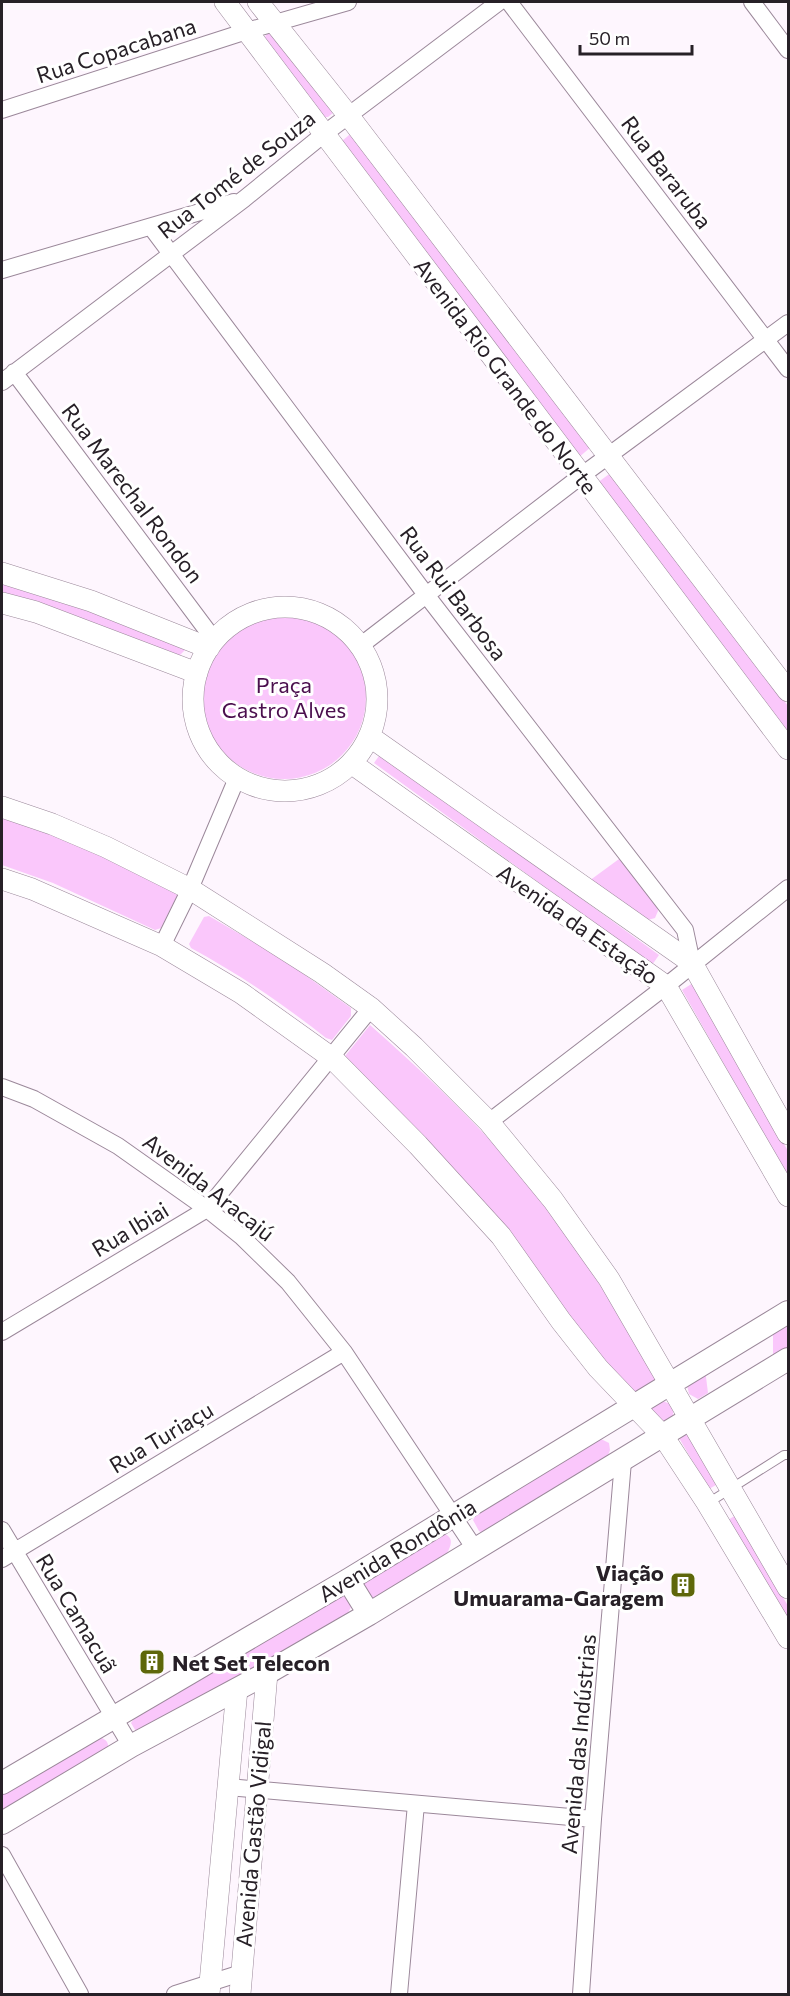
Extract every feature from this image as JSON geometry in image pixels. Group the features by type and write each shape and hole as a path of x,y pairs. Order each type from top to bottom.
{"main road":[{"name":"Avenida Rondônia","path":"2,1783 348,1580 789,1312"},
{"name":"Avenida Rondônia","path":"2,1823 131,1746 267,1673 369,1614 789,1359"},
{"path":"348,1580 369,1614"}],"street":[{"name":"Avenida Rio Grande do Norte","path":"225,2 789,749"},
{"name":"Avenida Rio Grande do Norte","path":"258,2 348,115 789,691"},
{"name":"Rua Copacabana","path":"2,110 247,31 348,2"},
{"name":"Rua Tomé de Souza","path":"8,377 244,199 348,115 499,2"},
{"name":"Rua Bararuba","path":"509,2 789,369"},
{"path":"755,3 789,50"},
{"path":"2,270 244,199"},
{"name":"Rua Rui Barbosa","path":"151,227 427,596 685,930 692,963"},
{"path":"360,646 609,454 789,323"},
{"name":"Rua Marechal Rondon","path":"8,377 212,644"},
{"path":"2,573 92,601 212,644"},
{"path":"2,603 36,612 197,673"},
{"path":"280,607 298,608 333,621 348,632 360,646 371,667 376,690 376,706 369,736 351,763 337,775 322,784 296,790 270,790 252,786 237,778 221,766 208,750 199,732 194,713 193,693 197,673 212,644 228,627 261,610 280,607"},
{"name":"Avenida da Estação","path":"369,736 692,963 789,1134"},
{"name":"Avenida da Estação","path":"351,763 666,986 789,1196"},
{"path":"162,946 190,889 237,778"},
{"path":"2,807 106,846 190,889 322,973 371,1008 414,1047 489,1122 554,1200 609,1279 789,1588"},
{"path":"2,879 32,889 162,946 241,993 332,1058 418,1145 501,1236 598,1368 663,1436 707,1503 789,1638"},
{"path":"489,1122 789,888"},
{"name":"Rua Ibiai","path":"2,1332 207,1209 371,1008"},
{"name":"Avenida Aracajú","path":"2,1087 34,1100 118,1146 207,1209 242,1237 288,1282 344,1352 475,1549"},
{"name":"Rua Turiaçu","path":"8,1556 344,1352"},
{"name":"Avenida das Indústrias","path":"581,1995 593,1819 623,1461"},
{"name":"Rua Camacuã","path":"2,1530 8,1556 131,1746"},
{"name":"Avenida Gastão Vidigal","path":"240,1995 267,1673"},
{"name":"Avenida Gastão Vidigal","path":"209,1988 237,1689"},
{"path":"228,1786 593,1819"},
{"path":"399,1995 416,1803"},
{"path":"2,1855 80,1995"},
{"path":"175,1995 209,1988 242,1973"}],"lane":[{"path":"707,1503 784,1455 789,1455"}],"green space":[{"path":"270,32 333,113 328,117 324,117 264,39"},
{"path":"355,130 591,447 578,458 342,141"},
{"path":"612,472 788,706 788,733 597,483"},
{"path":"2,584 89,611 185,647 185,650 179,656 2,597"},
{"name":"Praça Castro Alves","path":"284,615 315,621 342,639 360,666 366,697 360,728 342,755 315,773 284,779 253,773 226,755 208,728 202,697 208,666 226,639 253,621"},
{"path":"381,753 659,955 652,965 374,763"},
{"path":"2,816 69,841 175,888 177,896 161,928 155,930 53,883 2,865"},
{"path":"619,859 656,901 658,911 655,918 648,920 589,881"},
{"path":"209,916 284,960 351,1008 351,1016 332,1040 326,1038 277,1001 191,948 189,944 204,917"},
{"path":"693,983 788,1151 788,1177 682,990"},
{"path":"370,1025 481,1131 516,1169 574,1245 657,1381 635,1398 341,1061"},
{"path":"788,1320 788,1347 773,1356 773,1329"},
{"path":"705,1369 708,1393 698,1399 689,1394 687,1385"},
{"path":"663,1401 670,1404 673,1411 671,1418 664,1425 651,1409"},
{"path":"687,1434 716,1485 709,1489 679,1438"},
{"path":"601,1439 609,1443 610,1450 607,1458 483,1533 479,1531 473,1520 476,1514 595,1440"},
{"path":"736,1515 788,1606 788,1622 728,1520"},
{"path":"440,1532 451,1540 447,1553 373,1599 359,1582"},
{"path":"340,1595 347,1598 351,1607 347,1615 143,1735 137,1733 131,1723 135,1717"},
{"path":"100,1737 107,1742 108,1750 2,1816 2,1791"}],"place":[{"name":"Viação Umuarama-Garagem","path":"683,1585"},
{"name":"Net Set Telecon","path":"152,1662"}]}
